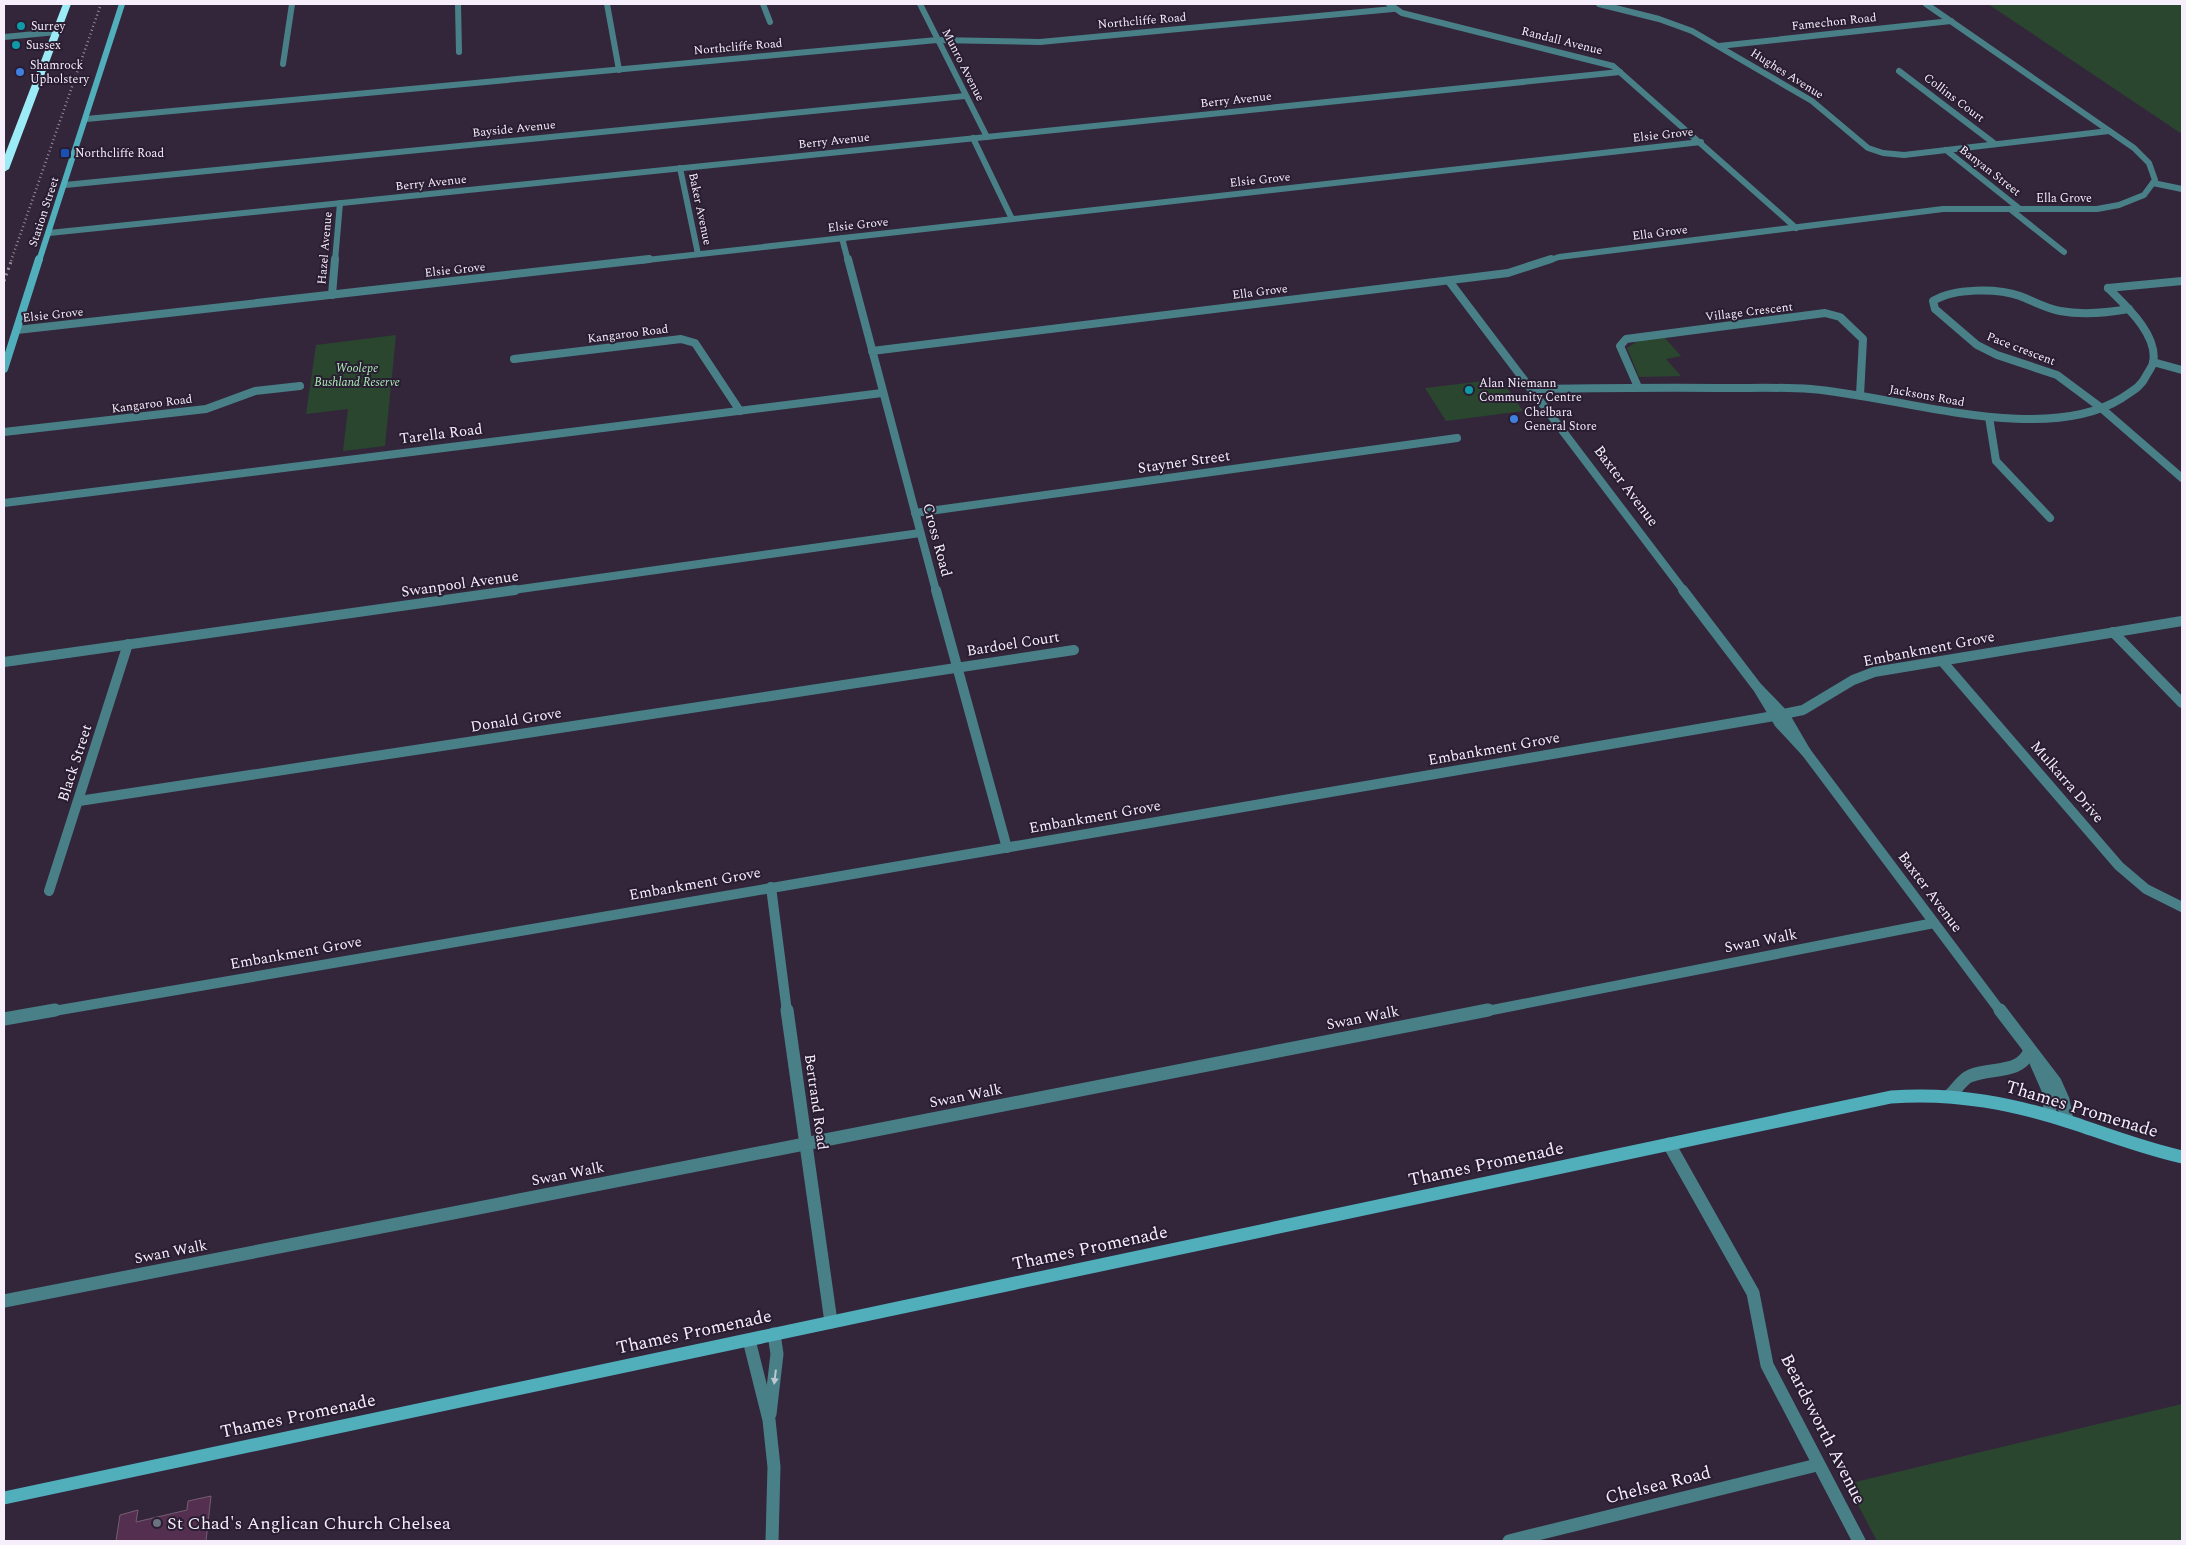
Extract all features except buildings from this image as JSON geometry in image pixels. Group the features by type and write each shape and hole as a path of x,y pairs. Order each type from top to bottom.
{"highway":[{"path":"4,167 67,4"}],"main road":[{"name":"Station Street","path":"4,369 122,4"},
{"name":"Thames Promenade","path":"4,1498 1891,1097 1950,1096 2006,1103 2050,1115 2155,1151 2182,1157"}],"street":[{"path":"283,64 292,4"},
{"path":"458,4 460,52"},
{"path":"607,4 618,70"},
{"path":"763,4 770,22"},
{"name":"Munro Avenue","path":"920,4 987,137"},
{"name":"Hughes Avenue","path":"1599,4 1659,19 1692,31 1812,101 1868,148 1893,155 2109,131"},
{"path":"1926,4 2134,148 2149,162 2155,180 2153,183 2182,189"},
{"name":"Northcliffe Road","path":"86,119 937,40 1040,42 1390,6"},
{"name":"Randall Avenue","path":"1390,6 1402,13 1608,64 1620,72 1701,142 1796,228"},
{"name":"Famechon Road","path":"1719,46 1951,21"},
{"path":"4,37 56,32"},
{"name":"Collins Court","path":"1899,71 1995,144"},
{"name":"Berry Avenue","path":"49,233 1620,72"},
{"name":"Bayside Avenue","path":"65,185 965,96"},
{"path":"973,138 1012,219"},
{"name":"Elsie Grove","path":"17,330 1701,142"},
{"name":"Banyan Street","path":"1946,150 2020,209"},
{"name":"Baker Avenue","path":"680,168 698,254"},
{"name":"Ella Grove","path":"872,351 1508,274 1558,257 1943,209 2097,209 2119,206 2144,195 2153,183"},
{"name":"Hazel Avenue","path":"332,295 340,203"},
{"name":"Banyan Street","path":"2010,209 2064,252"},
{"name":"Cross Road","path":"842,238 882,393 1007,848"},
{"name":"Baxter Avenue","path":"1449,281 1757,687 1764,702 1779,716 1789,735 1806,752 2030,1050 2048,1069 2058,1083 2064,1100 2067,1121"},
{"path":"2182,281 2108,288 2129,309 2152,340 2154,362 2182,370"},
{"name":"Pace crescent","path":"2100,407 2058,375 1997,355 1977,345 1935,309 1933,301 1943,295 1994,290 2019,296 2043,307 2062,311 2104,313 2129,309"},
{"name":"Village Crescent","path":"1638,387 1620,346 1626,339 1825,313 1840,317 1863,339 1860,396"},
{"name":"Kangaroo Road","path":"514,359 681,339 695,343 740,410"},
{"name":"Jacksons Road","path":"1534,393 1586,388 1638,387 1810,389 1989,417 2028,419 2076,416 2115,402 2142,385 2154,362"},
{"name":"Kangaroo Road","path":"4,432 206,409 255,391 300,386"},
{"name":"Tarella Road","path":"4,503 882,393"},
{"path":"2100,407 2182,478"},
{"path":"1989,417 1996,461 2050,518"},
{"name":"Stayner Street","path":"915,513 1457,438"},
{"name":"Swanpool Avenue","path":"4,662 920,533"},
{"name":"Embankment Grove","path":"4,1019 1779,716 1803,710 1853,680 1874,672 2182,621"},
{"path":"2112,632 2182,703"},
{"name":"Black Street","path":"49,891 128,644"},
{"name":"Bardoel Court","path":"957,668 1074,650"},
{"name":"Mulkarra Drive","path":"1942,661 2119,866 2146,889 2182,907"},
{"name":"Donald Grove","path":"79,801 957,668"},
{"name":"Bertrand Road","path":"771,887 831,1322"},
{"name":"Swan Walk","path":"4,1301 1934,923"},
{"path":"1950,1096 1966,1078 2017,1066 2027,1058 2030,1050"},
{"name":"Baxter Avenue","path":"2030,1050 2049,1092 2050,1115"},
{"name":"Beardsworth Avenue","path":"1669,1144 1753,1293 1766,1365 1817,1465 1859,1541"},
{"path":"769,1420 777,1354 774,1334"},
{"path":"749,1340 769,1420 774,1467 772,1541"},
{"name":"Chelsea Road","path":"1509,1541 1817,1465"}],"green space":[{"path":"1988,4 2182,4 2182,134"},
{"name":"Woolepe Bushland Reserve","path":"396,335 385,446 343,451 348,409 306,414 316,345"},
{"path":"1664,337 1681,356 1666,359 1681,376 1639,377 1627,348 1638,341"},
{"path":"1501,379 1523,411 1446,421 1425,388"},
{"path":"2182,1404 2182,1541 1877,1541 1847,1484"}],"railway":[{"path":"11,261 101,4"},
{"path":"4,281 12,259"}],"place":[{"name":"Surrey","path":"21,26"},
{"name":"Sussex","path":"16,45"},
{"name":"Shamrock Upholstery","path":"20,72"},
{"name":"Northcliffe Road","path":"65,153"},
{"name":"Alan Niemann Community Centre","path":"1469,390"},
{"name":"Chelbara General Store","path":"1514,419"},
{"name":"St Chad's Anglican Church Chelsea","path":"157,1523"}]}
